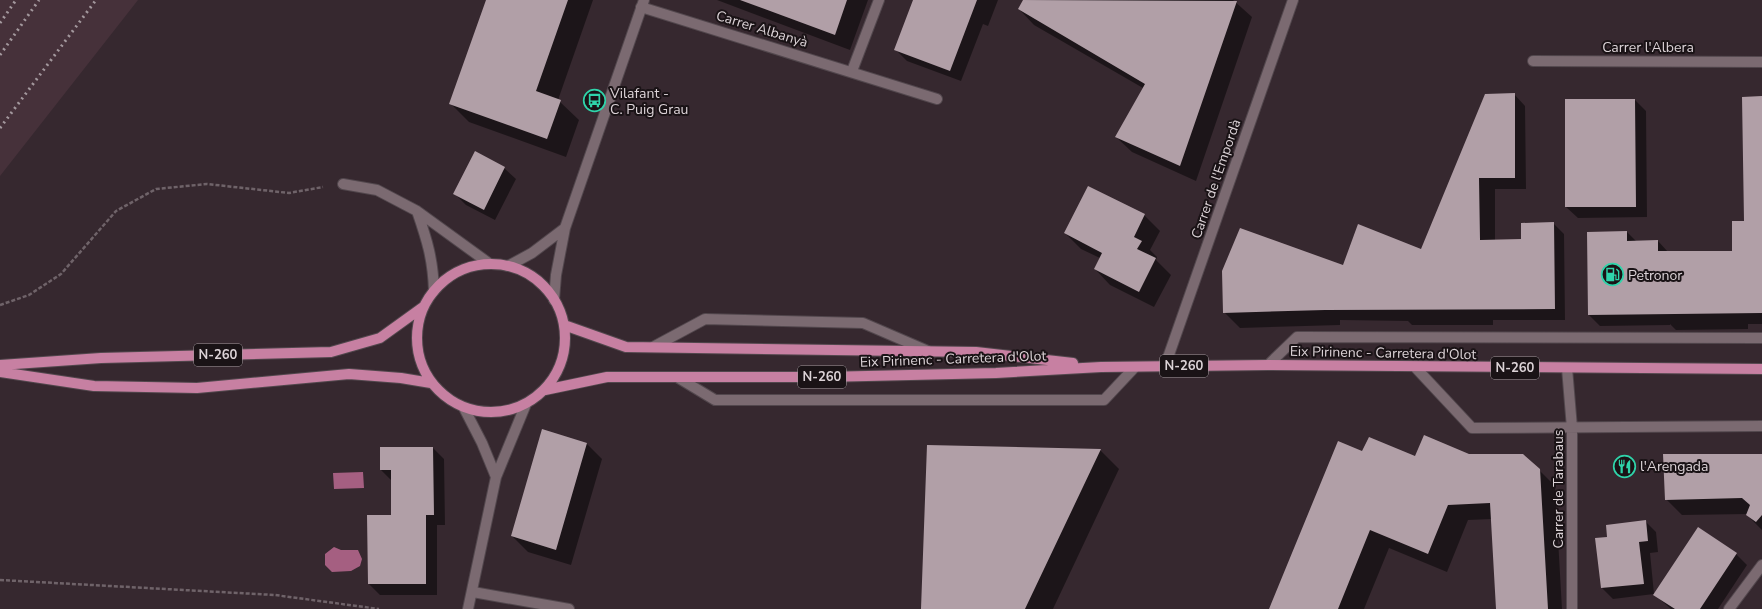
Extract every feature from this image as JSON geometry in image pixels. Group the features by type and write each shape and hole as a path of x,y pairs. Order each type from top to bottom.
{"main road":[{"name":"N-260","path":"490,264 508,266 524,272 539,282 554,300 564,325 565,343 562,360 555,376 544,390 526,404 500,412 482,412 464,408 446,397 431,383 419,359 417,346 419,319 423,307 434,290 441,283 459,271 479,265 490,264"},
{"name":"N-260","path":"0,365 101,358 331,352 380,338 423,307"},
{"name":"Eix Pirinenc - Carretera d'Olot","path":"564,325 626,347 976,352 1101,367"},
{"name":"Eix Pirinenc - Carretera d'Olot","path":"544,390 607,377 883,376 996,373 1101,367 1268,366 1762,369"},
{"name":"N-260","path":"0,372 94,386 197,388 349,374 401,378 431,383"}],"street":[{"path":"852,71 879,0"},
{"name":"Carrer de l'Empordà","path":"1165,366 1293,0"},
{"path":"554,300 556,275 565,228 642,4"},
{"name":"Carrer Albanyà","path":"642,4 937,99"},
{"name":"Carrer l'Albera","path":"1533,61 1762,62"},
{"path":"343,184 377,190 417,211 490,264"},
{"path":"417,211 429,245 433,266 434,290"},
{"path":"508,266 532,253 565,228"},
{"path":"653,347 705,319 863,323 930,352"},
{"path":"1268,366 1297,337 1762,338"},
{"path":"677,377 715,400 1104,400 1136,367"},
{"path":"1415,367 1472,428 1762,426"},
{"name":"Carrer de Tarabaus","path":"1567,368 1572,428 1572,609"},
{"path":"468,609 473,592 496,477 526,404"},
{"path":"464,408 482,443 496,477"},
{"path":"1729,609 1762,565"},
{"path":"473,592 569,609"}],"path":[{"path":"0,305 29,295 61,274 116,211 156,189 207,184 289,193 343,184"},
{"path":"0,580 275,595 379,609"}],"shaded area":[{"path":"0,0 138,0 0,176"},
{"path":"363,472 364,488 334,489 333,473"},
{"path":"334,547 341,550 358,550 362,559 360,566 351,571 332,572 325,565 325,554"}],"building":[{"path":"486,0 568,0 536,91 561,100 547,139 449,104"},
{"path":"740,0 847,0 835,35"},
{"path":"913,0 977,0 950,71 894,50"},
{"path":"1023,0 1237,1 1180,166 1115,137 1145,84 1018,9"},
{"path":"1515,93 1515,178 1479,178 1480,240 1521,239 1521,223 1554,222 1555,309 1325,310 1223,313 1222,271 1240,228 1343,265 1358,224 1421,249 1485,94"},
{"path":"1762,96 1762,313 1588,315 1587,232 1627,231 1627,241 1658,240 1658,251 1732,251 1732,221 1744,221 1742,97"},
{"path":"1565,99 1635,99 1636,207 1565,207"},
{"path":"475,151 505,167 484,210 453,194"},
{"path":"1088,186 1145,214 1134,237 1142,241 1137,249 1156,258 1139,292 1094,269 1102,253 1064,233"},
{"path":"542,429 587,443 556,550 511,536"},
{"path":"1424,435 1469,454 1523,454 1540,469 1548,609 1496,609 1490,503 1448,505 1428,554 1370,530 1338,609 1269,609 1338,441 1362,451 1369,437 1415,456"},
{"path":"927,445 1101,449 1025,609 921,609"},
{"path":"380,447 433,447 434,515 426,515 426,584 368,584 367,515 391,515 391,470 380,470"},
{"path":"1663,454 1762,454 1762,515 1756,522 1746,515 1750,505 1742,498 1665,500"},
{"path":"1646,520 1648,541 1639,542 1644,584 1601,588 1595,538 1607,537 1606,525"},
{"path":"1698,527 1737,553 1700,609 1675,609 1653,595"}],"railway":[{"path":"0,23 16,0"},
{"path":"0,55 39,0"},
{"path":"0,128 96,0"}],"place":[{"name":"Vilafant - C. Puig Grau","path":"594,101"},
{"name":"Petronor","path":"1613,275"},
{"name":"l'Arengada","path":"1625,466"}]}
